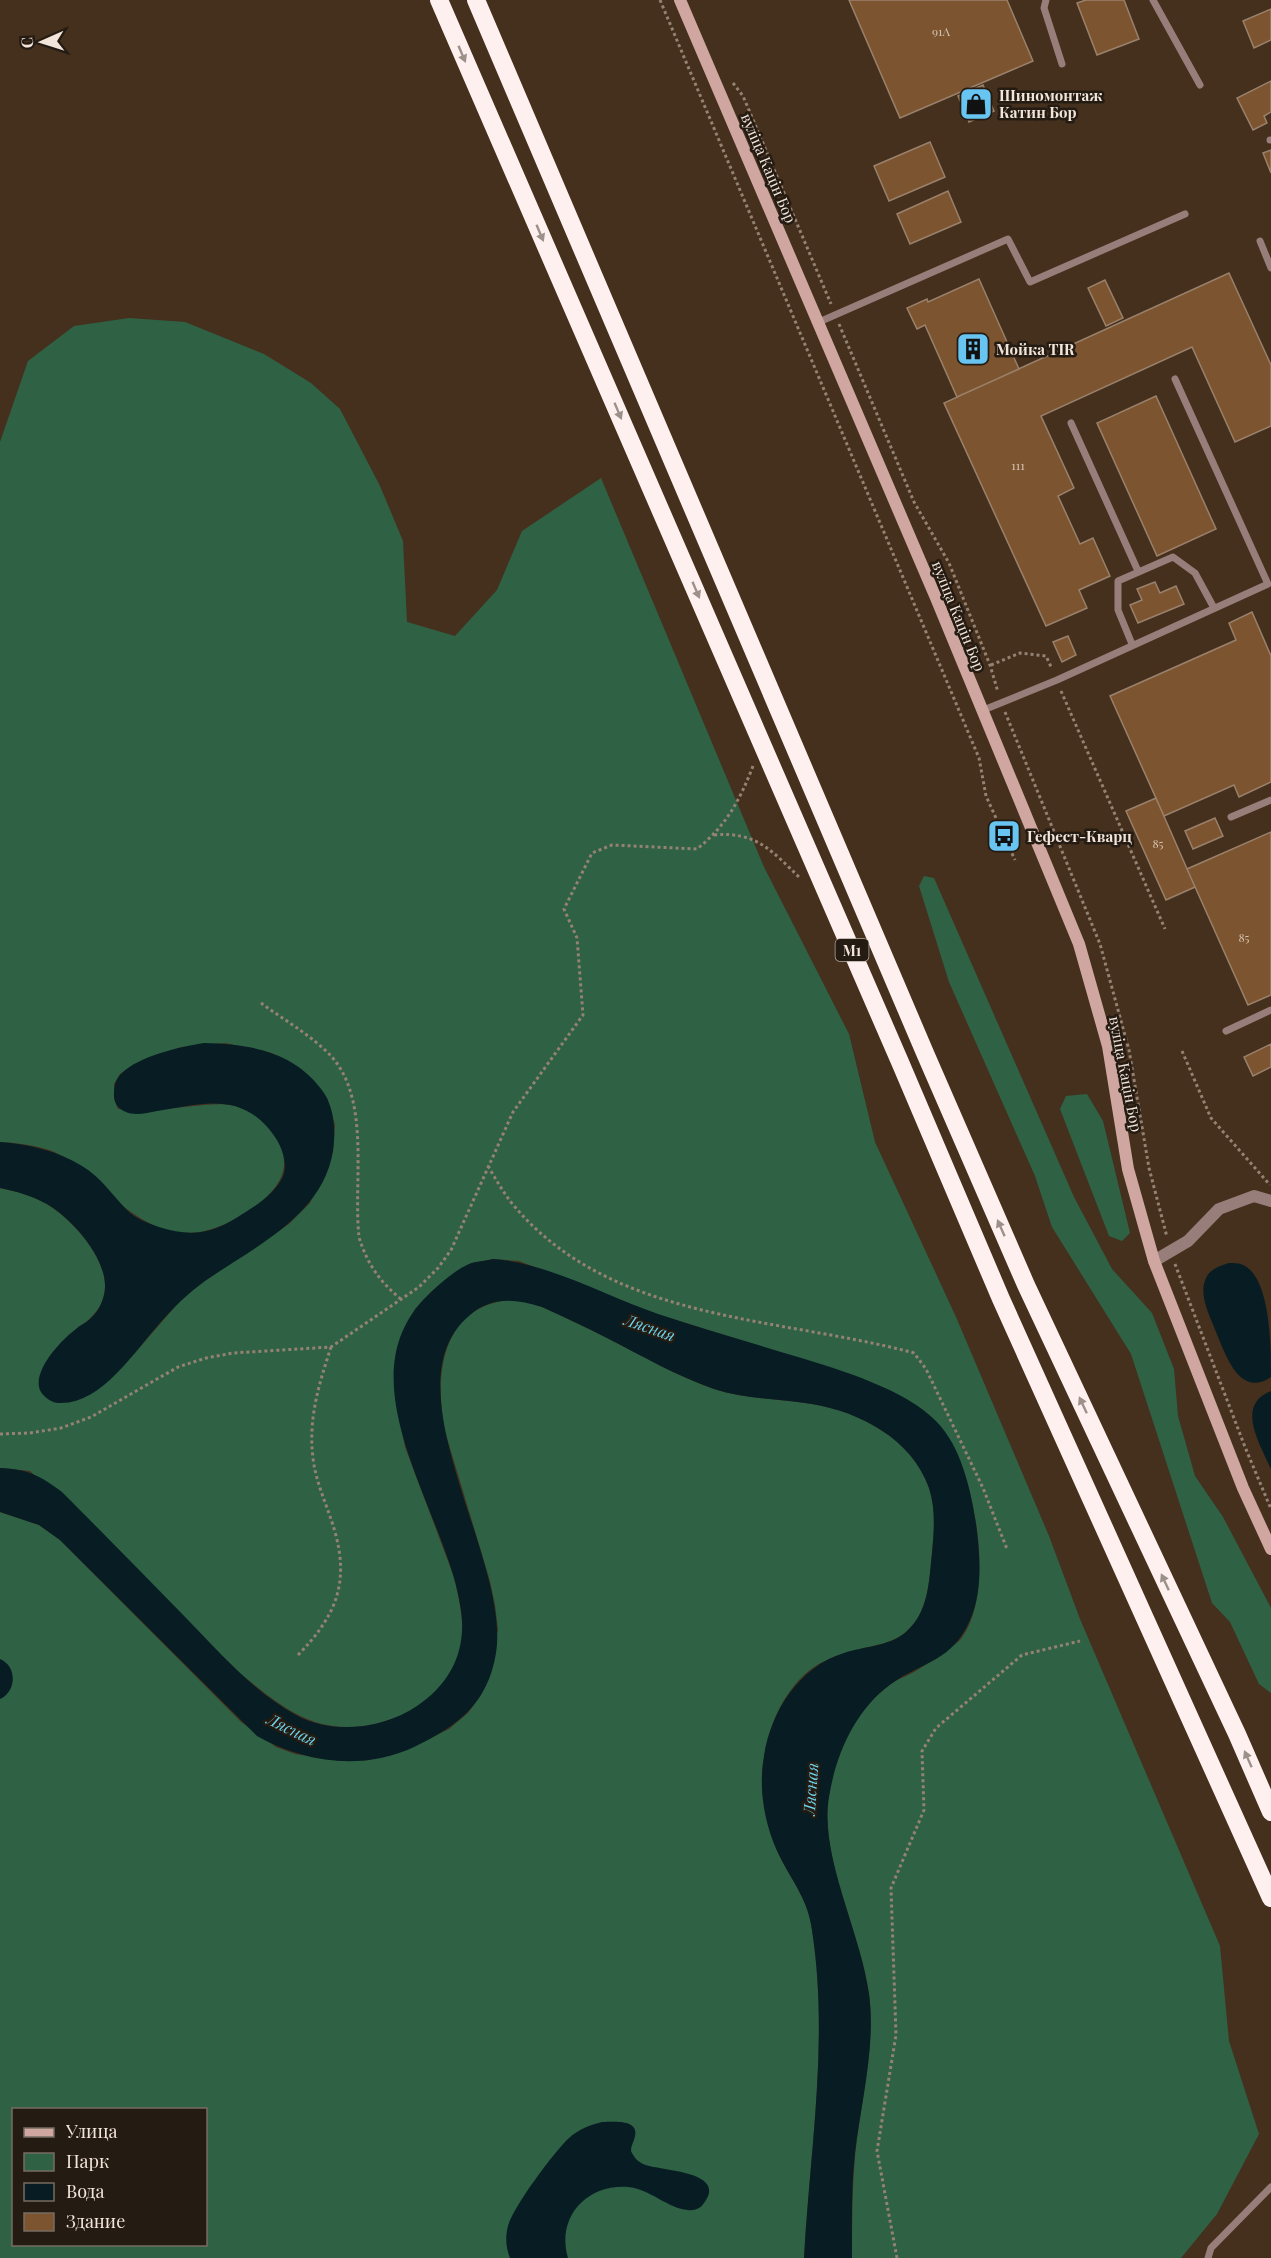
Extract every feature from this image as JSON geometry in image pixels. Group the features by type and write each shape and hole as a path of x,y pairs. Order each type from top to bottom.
{"highway":[{"name":"М1","path":"439,0 1001,1299 1271,1898"},
{"name":"М1","path":"476,0 1012,1253 1237,1734 1271,1812"}],"main road":[{"name":"вуліца Кацін Бор","path":"680,0 936,598 1079,945 1108,1046 1128,1169 1155,1261 1243,1488 1271,1549"}],"street":[{"path":"1155,1261 1188,1241 1219,1209 1254,1196 1271,1201"}],"lane":[{"path":"1046,0 1044,8 1062,64"},
{"path":"1153,0 1200,85"},
{"path":"819,322 1008,239 1030,282 1185,214"},
{"path":"1260,241 1271,268"},
{"path":"981,711 1057,680 1214,608 1269,588 1174,379"},
{"path":"1071,423 1138,571"},
{"path":"1132,644 1118,610 1118,581 1138,571 1173,557 1195,573 1214,608"},
{"path":"1231,817 1271,800"},
{"path":"1226,1031 1271,1010"},
{"path":"1208,2258 1211,2248 1271,2187"}],"path":[{"path":"660,0 979,758 986,796 1015,860"},
{"path":"1072,718 1165,929"},
{"path":"0,1434 30,1433 61,1428 91,1417 178,1367 206,1358 233,1353 331,1347 419,1287 438,1268 451,1250 513,1112 583,1015 577,938 564,909 592,854 612,845 697,849 725,822 745,787 761,740"},
{"path":"714,835 740,835 752,838 774,853 800,878"},
{"path":"261,1003 330,1055 349,1083 356,1120 359,1237 374,1272 385,1286 402,1300"},
{"path":"1182,1051 1211,1118 1271,1187"},
{"path":"488,1166 509,1199 545,1236 591,1269 619,1283 698,1309 914,1353 926,1369 983,1488 1007,1550"},
{"path":"1171,1251 1271,1509"},
{"path":"298,1656 324,1626 335,1606 341,1583 336,1533 318,1484 313,1460 312,1438 317,1390 331,1347"},
{"path":"897,2258 877,2151 896,2035 891,1888 924,1810 922,1751 936,1728 1022,1655 1080,1641"}],"green space":[{"path":"129,318 185,322 264,354 311,383 340,409 380,486 403,541 407,622 455,636 497,590 522,531 601,478 764,867 849,1034 875,1142 956,1317 1049,1536 1080,1619 1220,1946 1229,2041 1259,2134 1217,2214 1181,2258 852,2258 854,2169 869,2055 871,2014 865,1971 830,1847 827,1824 831,1784 848,1735 867,1706 892,1683 923,1667 960,1640 971,1619 978,1592 977,1530 962,1468 950,1442 937,1423 919,1407 896,1394 849,1374 657,1314 519,1261 493,1259 469,1264 432,1291 415,1309 398,1351 395,1371 395,1398 405,1447 454,1577 462,1620 461,1645 454,1667 441,1686 425,1702 405,1714 383,1722 360,1726 337,1726 315,1722 277,1702 242,1675 30,1471 0,1468 0,1188 25,1194 42,1202 58,1212 79,1232 96,1256 105,1283 100,1306 75,1330 134,1354 180,1301 203,1282 289,1224 310,1203 333,1152 335,1125 327,1098 272,1053 225,1043 181,1047 134,1065 120,1074 114,1084 114,1099 118,1109 227,1105 251,1112 262,1120 281,1147 284,1156 283,1172 277,1185 262,1201 226,1224 205,1231 185,1233 167,1230 131,1212 62,1156 32,1146 0,1142 0,442 28,361 74,326"},
{"path":"924,876 934,878 1074,1197 1112,1269 1152,1313 1174,1369 1178,1416 1195,1476 1223,1517 1271,1608 1271,1693 1259,1684 1230,1622 1212,1603 1131,1354 1052,1227 1035,1176 949,982 919,886"},
{"path":"1087,1094 1103,1121 1130,1233 1122,1241 1109,1236 1060,1109 1066,1096"},
{"path":"508,1300 524,1301 567,1318 673,1372 714,1389 750,1397 812,1404 848,1414 866,1421 897,1442 910,1455 929,1488 934,1512 929,1585 924,1606 914,1624 895,1639 835,1657 819,1664 804,1675 780,1707 766,1744 762,1786 766,1815 774,1844 809,1913 817,1971 819,2053 804,2258 0,2258 0,1512 39,1525 60,1540 241,1722 276,1747 295,1754 342,1761 368,1760 410,1748 449,1729 468,1713 481,1695 498,1630 490,1581 444,1428 441,1407 443,1365 448,1346 456,1330 469,1316 486,1306"}],"water":[{"path":"204,1043 239,1045 271,1053 286,1059 313,1079 327,1098 333,1116 334,1141 329,1166 319,1188 288,1224 187,1296 164,1318 127,1362 103,1386 74,1401 59,1403 51,1401 41,1392 39,1384 43,1367 55,1349 97,1311 104,1295 105,1283 96,1256 79,1231 68,1220 41,1201 0,1188 0,1142 42,1149 73,1161 95,1175 131,1213 151,1224 193,1233 223,1225 261,1202 272,1192 283,1176 285,1161 282,1151 275,1137 263,1122 250,1112 236,1106 222,1104 191,1105 133,1114 121,1109 114,1098 116,1081 128,1068 160,1053"},
{"name":"Лясная","path":"493,1259 556,1273 658,1314 833,1368 890,1390 907,1399 936,1421 952,1443 964,1469 974,1511 979,1560 979,1585 970,1620 963,1634 946,1653 891,1684 867,1707 857,1720 842,1749 829,1797 830,1844 835,1869 865,1970 871,2014 867,2074 854,2166 852,2258 804,2258 819,2053 817,1971 807,1910 775,1847 767,1822 762,1769 773,1723 790,1693 801,1680 828,1660 899,1637 914,1624 924,1606 929,1585 933,1545 933,1504 921,1471 897,1442 866,1421 830,1408 738,1395 700,1384 542,1307 523,1302 504,1301 478,1309 470,1315 447,1346 440,1384 445,1428 486,1570 496,1614 496,1653 492,1671 486,1686 469,1711 444,1730 395,1755 355,1761 314,1758 275,1745 257,1736 60,1540 39,1525 0,1512 0,1468 26,1472 54,1486 239,1672 266,1695 296,1715 326,1725 358,1727 404,1714 428,1698 452,1669 460,1646 462,1620 455,1582 410,1457 398,1415 394,1374 401,1335 423,1300 445,1280 469,1264"},
{"path":"1229,1263 1241,1264 1252,1272 1264,1298 1270,1332 1271,1377 1260,1382 1250,1382 1235,1371 1224,1351 1204,1298 1204,1285 1208,1275 1213,1270"},
{"path":"1271,1391 1271,1469 1253,1426 1252,1415 1254,1406 1260,1397"},
{"path":"0,1659 10,1667 13,1679 10,1690 0,1699"},
{"path":"602,2122 618,2122 633,2127 635,2136 631,2151 641,2163 688,2174 707,2184 709,2192 704,2203 697,2209 688,2210 628,2187 599,2191 578,2206 571,2217 566,2230 565,2243 568,2258 510,2258 506,2234 511,2217 526,2193 544,2167 569,2138 585,2128"}],"building":[{"path":"849,0 1007,0 1033,61 900,118"},
{"path":"1086,0 1124,0 1139,39 1097,55 1077,3"},
{"path":"1271,9 1271,40 1254,48 1243,21"},
{"path":"1271,81 1271,112 1264,116 1267,123 1253,130 1237,98"},
{"name":"Шиномонтаж Катин Бор","path":"983,85 994,111 969,122 958,96"},
{"path":"930,142 945,177 889,201 874,166"},
{"path":"1271,150 1271,173 1263,153"},
{"path":"948,191 961,222 910,244 897,214"},
{"path":"1229,273 1271,365 1271,426 1235,442 1192,347 1041,416 1074,488 1058,496 1080,544 1093,538 1110,576 1079,590 1087,608 1046,626 944,403"},
{"name":"Мойка TIR","path":"979,279 1019,369 957,397 925,325 917,329 907,308 927,299 928,302"},
{"path":"1105,280 1123,318 1106,326 1088,288"},
{"path":"1156,396 1216,529 1157,556 1097,423"},
{"path":"1155,582 1160,593 1176,586 1184,604 1138,623 1130,605 1142,600 1137,589"},
{"path":"1252,612 1271,656 1271,782 1239,797 1234,785 1164,816 1110,696 1236,640 1229,623"},
{"path":"1068,636 1076,655 1062,662 1053,642"},
{"path":"1156,798 1195,887 1166,900 1126,811"},
{"path":"1215,818 1223,836 1193,849 1185,831"},
{"path":"1271,832 1271,995 1248,1005 1187,869"},
{"path":"1271,1044 1271,1067 1253,1076 1244,1057"}],"place":[{"name":"Шиномонтаж Катин Бор","path":"976,104"},
{"name":"Мойка TIR","path":"973,349"},
{"name":"Гефест-Кварц","path":"1004,836"}]}
